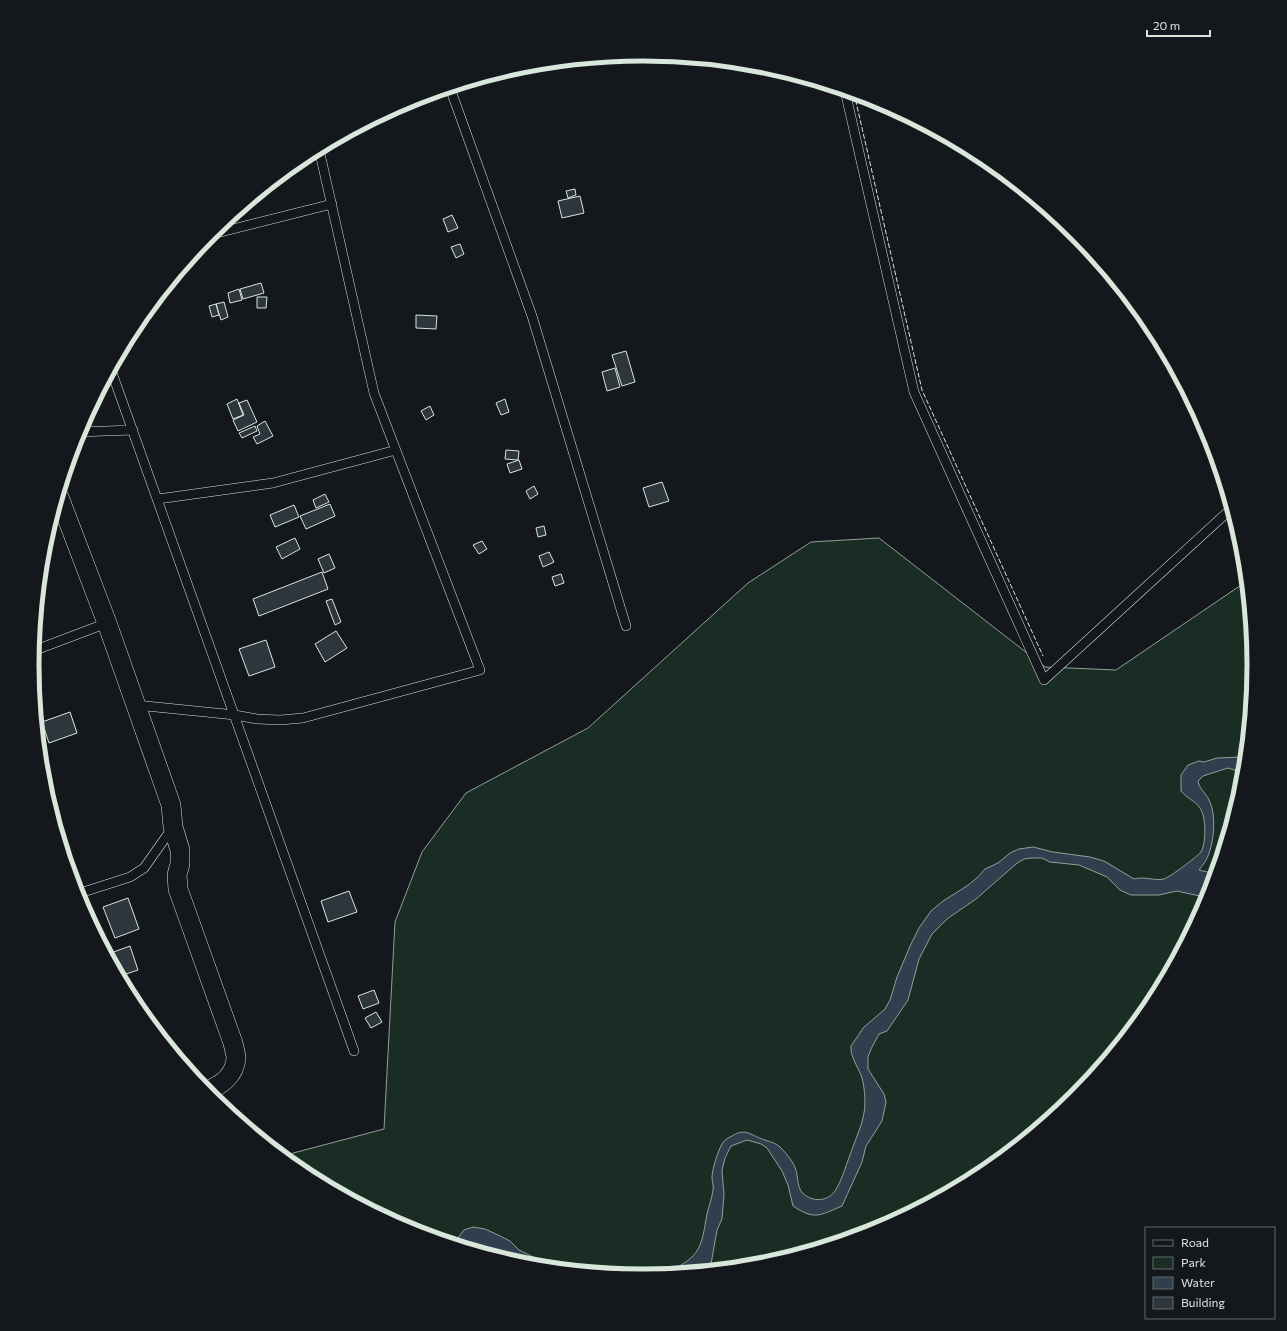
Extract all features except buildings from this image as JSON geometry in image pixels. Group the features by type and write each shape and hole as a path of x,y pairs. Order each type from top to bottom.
{"street":[{"path":"62,504 107,623 171,805 173,827 180,850 180,864 177,875 178,889 233,1043 236,1058 232,1072 226,1081 212,1089"}],"lane":[{"path":"452,92 532,316 626,626"},
{"path":"846,96 914,392 1044,680 1228,512"},
{"path":"136,705 235,715 257,719 280,720 303,718 480,670 374,393 320,155"},
{"path":"222,233 332,204"},
{"path":"113,376 354,1051"},
{"path":"86,432 133,430"},
{"path":"158,499 273,483 396,450"},
{"path":"39,649 107,623"},
{"path":"83,892 130,877 144,868 173,827"}],"green space":[{"path":"879,538 1045,667 1116,670 1242,584 1247,626 1247,705 1243,744 1236,783 1216,860 1186,933 1167,968 1123,1033 1098,1064 1071,1093 1042,1120 1011,1145 946,1189 911,1208 838,1238 800,1249 722,1265 683,1269 604,1269 565,1265 487,1249 449,1238 376,1208 341,1189 289,1154 384,1129 395,922 422,852 466,793 588,728 748,583 811,542"}],"water":[{"path":"1241,757 1238,771 1228,768 1203,776 1198,781 1209,800 1214,822 1213,839 1209,854 1199,870 1211,873 1202,897 1177,891 1159,895 1131,895 1120,890 1107,877 1079,865 1050,862 1042,858 1024,859 1016,864 976,899 947,919 932,934 919,959 908,1000 887,1031 879,1034 871,1049 868,1057 868,1069 884,1094 886,1102 882,1121 866,1146 862,1162 842,1206 822,1214 812,1215 793,1206 788,1185 782,1171 767,1148 761,1144 747,1140 731,1146 725,1158 722,1170 724,1195 722,1219 717,1230 711,1266 673,1269 687,1261 698,1250 712,1196 712,1174 717,1155 724,1141 740,1132 750,1134 779,1146 794,1164 798,1183 804,1195 818,1200 827,1198 835,1191 842,1178 860,1128 865,1103 863,1082 852,1055 851,1046 864,1027 885,1009 890,1000 897,977 911,944 919,928 931,911 943,901 967,886 985,869 998,863 1010,853 1019,849 1033,847 1053,852 1090,857 1104,861 1134,879 1164,879 1199,855 1204,844 1205,832 1203,816 1196,803 1181,791 1181,775 1188,765 1199,761 1204,762 1217,758"},
{"path":"473,1227 485,1229 510,1241 519,1250 533,1257 553,1263 487,1249 456,1240 464,1230"},
{"path":"605,1266 658,1270 590,1268"}],"fence":[{"path":"856,100 922,390 1043,656"}]}
